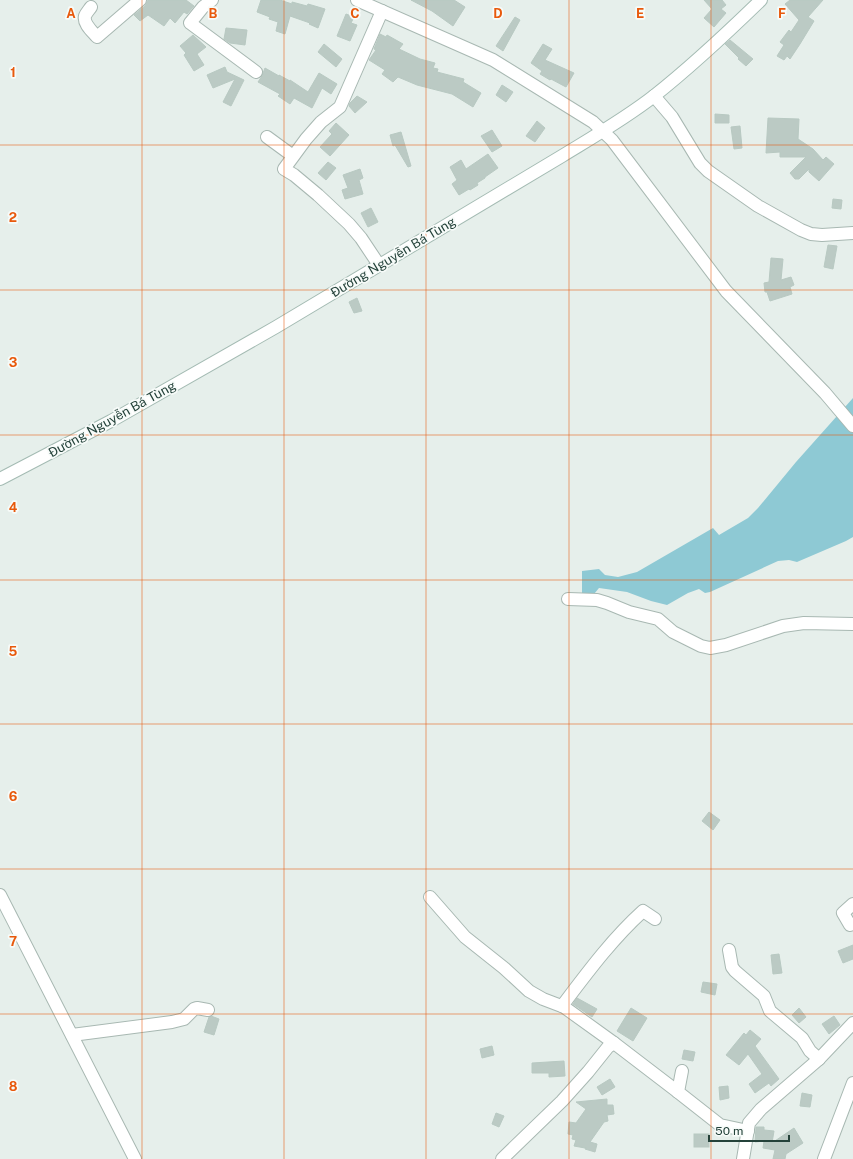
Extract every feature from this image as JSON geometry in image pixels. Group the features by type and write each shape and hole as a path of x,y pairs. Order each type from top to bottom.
{"street":[{"path":"91,7 85,17 85,22 97,37 140,0"},
{"path":"212,0 203,7 190,23 256,72"},
{"path":"357,0 493,60 593,122 617,146 726,291 826,393 853,426"},
{"name":"Đường Nguyễn Bá Tùng","path":"0,479 111,421 276,327 603,131 654,96 708,52 761,0"},
{"path":"375,267 361,238 349,224 318,195 294,175 284,169 306,139 321,122 340,107 382,11"},
{"path":"654,96 672,117 700,163 758,206 801,230 812,234 822,235 853,233"},
{"path":"267,137 293,156"},
{"path":"568,599 597,600 629,612 658,619 673,632 701,646 710,648 783,626 804,623 853,624"},
{"path":"0,895 135,1159"},
{"path":"430,897 465,937 504,968 529,991 543,999 562,1006 571,1012 614,1043 720,1125 748,1131"},
{"path":"850,925 843,913 853,904"},
{"path":"562,1006 589,971 638,915 643,911 655,919"},
{"path":"729,950 732,967 735,971 764,996 770,1011 802,1038 810,1051 819,1059"},
{"path":"72,1035 172,1022 184,1019 194,1009 197,1008 208,1010"},
{"path":"743,1159 749,1123 761,1109 819,1059 853,1023"},
{"path":"502,1159 562,1101 608,1047 614,1043"},
{"path":"678,1092 682,1071"},
{"path":"824,1159 853,1083"}],"water":[{"path":"853,398 853,537 797,562 789,560 778,561 710,592 705,593 699,589 688,593 667,605 627,592 599,588 594,594 582,593 582,571 599,569 605,575 618,577 637,572 713,528 719,535 748,518"}],"building":[{"path":"148,0 186,0 194,6 187,14 184,12 175,23 170,18 164,26 148,15 140,21 134,15 145,6"},
{"path":"261,0 280,0 292,4 292,2 307,6 308,4 325,9 318,28 309,24 310,23 290,16 285,34 276,31 278,22 257,12"},
{"path":"411,0 454,0 465,7 453,26 432,11"},
{"path":"704,0 722,0 726,5 721,9 726,13 714,27 704,18 712,9"},
{"path":"790,0 823,0 808,17 814,21 800,44 790,59 787,56 784,60 777,56 784,45 780,42 789,30 791,32 799,20 785,4"},
{"path":"346,14 354,17 351,23 357,25 350,41 337,36"},
{"path":"515,17 520,20 503,51 496,46"},
{"path":"226,28 247,30 245,45 230,43 224,39"},
{"path":"380,34 386,37 387,35 403,44 399,49 420,59 435,63 433,68 438,69 437,72 464,79 463,82 481,93 473,107 452,94 417,85 398,77 393,82 382,74 385,70 369,60 376,50 374,49"},
{"path":"193,35 206,47 197,54 204,65 194,71 184,55 186,53 180,46"},
{"path":"730,40 753,59 746,66 725,44"},
{"path":"324,44 342,59 336,67 318,52"},
{"path":"543,44 552,49 545,60 574,73 566,87 540,74 542,71 531,63"},
{"path":"225,67 227,72 244,80 231,106 223,102 235,79 213,88 207,75"},
{"path":"265,68 290,80 308,92 319,73 337,84 331,94 322,88 312,108 294,98 290,104 278,96 280,94 258,82"},
{"path":"502,85 513,92 506,102 496,95"},
{"path":"357,96 367,102 355,113 349,106"},
{"path":"715,114 729,115 729,123 715,123"},
{"path":"768,118 799,119 798,139 813,149 823,160 826,157 834,164 819,181 809,172 809,169 799,179 795,179 790,173 806,157 780,157 780,152 766,153"},
{"path":"537,121 545,128 535,142 526,136"},
{"path":"336,123 349,135 330,156 320,147 332,134 329,131"},
{"path":"740,126 742,148 734,149 731,127"},
{"path":"492,130 502,146 492,152 481,136"},
{"path":"401,132 411,166 408,167 395,145 393,146 390,135"},
{"path":"488,154 498,168 477,183 478,185 459,195 452,184 457,180 450,167 461,160 466,169"},
{"path":"328,162 336,168 326,180 318,173"},
{"path":"360,169 363,178 359,180 363,194 345,199 342,190 348,188 343,175"},
{"path":"833,199 842,200 841,209 832,208"},
{"path":"371,208 378,222 368,227 361,213"},
{"path":"828,245 837,246 833,269 824,267"},
{"path":"771,258 783,259 781,280 791,277 794,285 790,287 792,294 770,301 767,292 765,292 764,283 769,282"},
{"path":"357,298 362,311 354,313 349,302"},
{"path":"709,812 720,820 713,830 702,821"},
{"path":"853,945 853,959 843,963 838,951"},
{"path":"779,954 782,973 773,974 771,955"},
{"path":"703,982 717,984 715,995 701,992"},
{"path":"577,998 597,1009 592,1017 573,1004"},
{"path":"631,1008 647,1018 633,1041 617,1031"},
{"path":"799,1008 806,1017 799,1023 792,1015"},
{"path":"211,1016 219,1019 214,1035 204,1032 209,1017"},
{"path":"834,1016 840,1025 829,1034 822,1024"},
{"path":"750,1030 761,1039 755,1046 779,1079 771,1086 769,1083 755,1093 749,1084 762,1074 748,1054 739,1065 726,1055 744,1033 746,1035"},
{"path":"492,1046 494,1055 482,1058 480,1049"},
{"path":"684,1050 695,1052 693,1061 682,1059"},
{"path":"564,1061 565,1076 549,1077 549,1073 532,1073 532,1063"},
{"path":"610,1079 615,1087 602,1095 597,1087"},
{"path":"728,1086 729,1098 720,1100 719,1087"},
{"path":"802,1093 812,1095 810,1107 800,1106"},
{"path":"607,1099 607,1105 613,1105 614,1114 607,1115 608,1121 604,1122 590,1142 597,1144 595,1152 585,1149 586,1147 574,1146 576,1140 572,1139 573,1135 568,1134 569,1122 576,1123 586,1109 576,1102"},
{"path":"496,1113 504,1116 499,1127 492,1124"},
{"path":"756,1127 764,1127 764,1130 774,1131 772,1143 794,1128 803,1143 786,1154 785,1159 773,1159 775,1150 763,1148 764,1141 755,1142"},
{"path":"694,1134 709,1134 709,1147 694,1147"}]}
